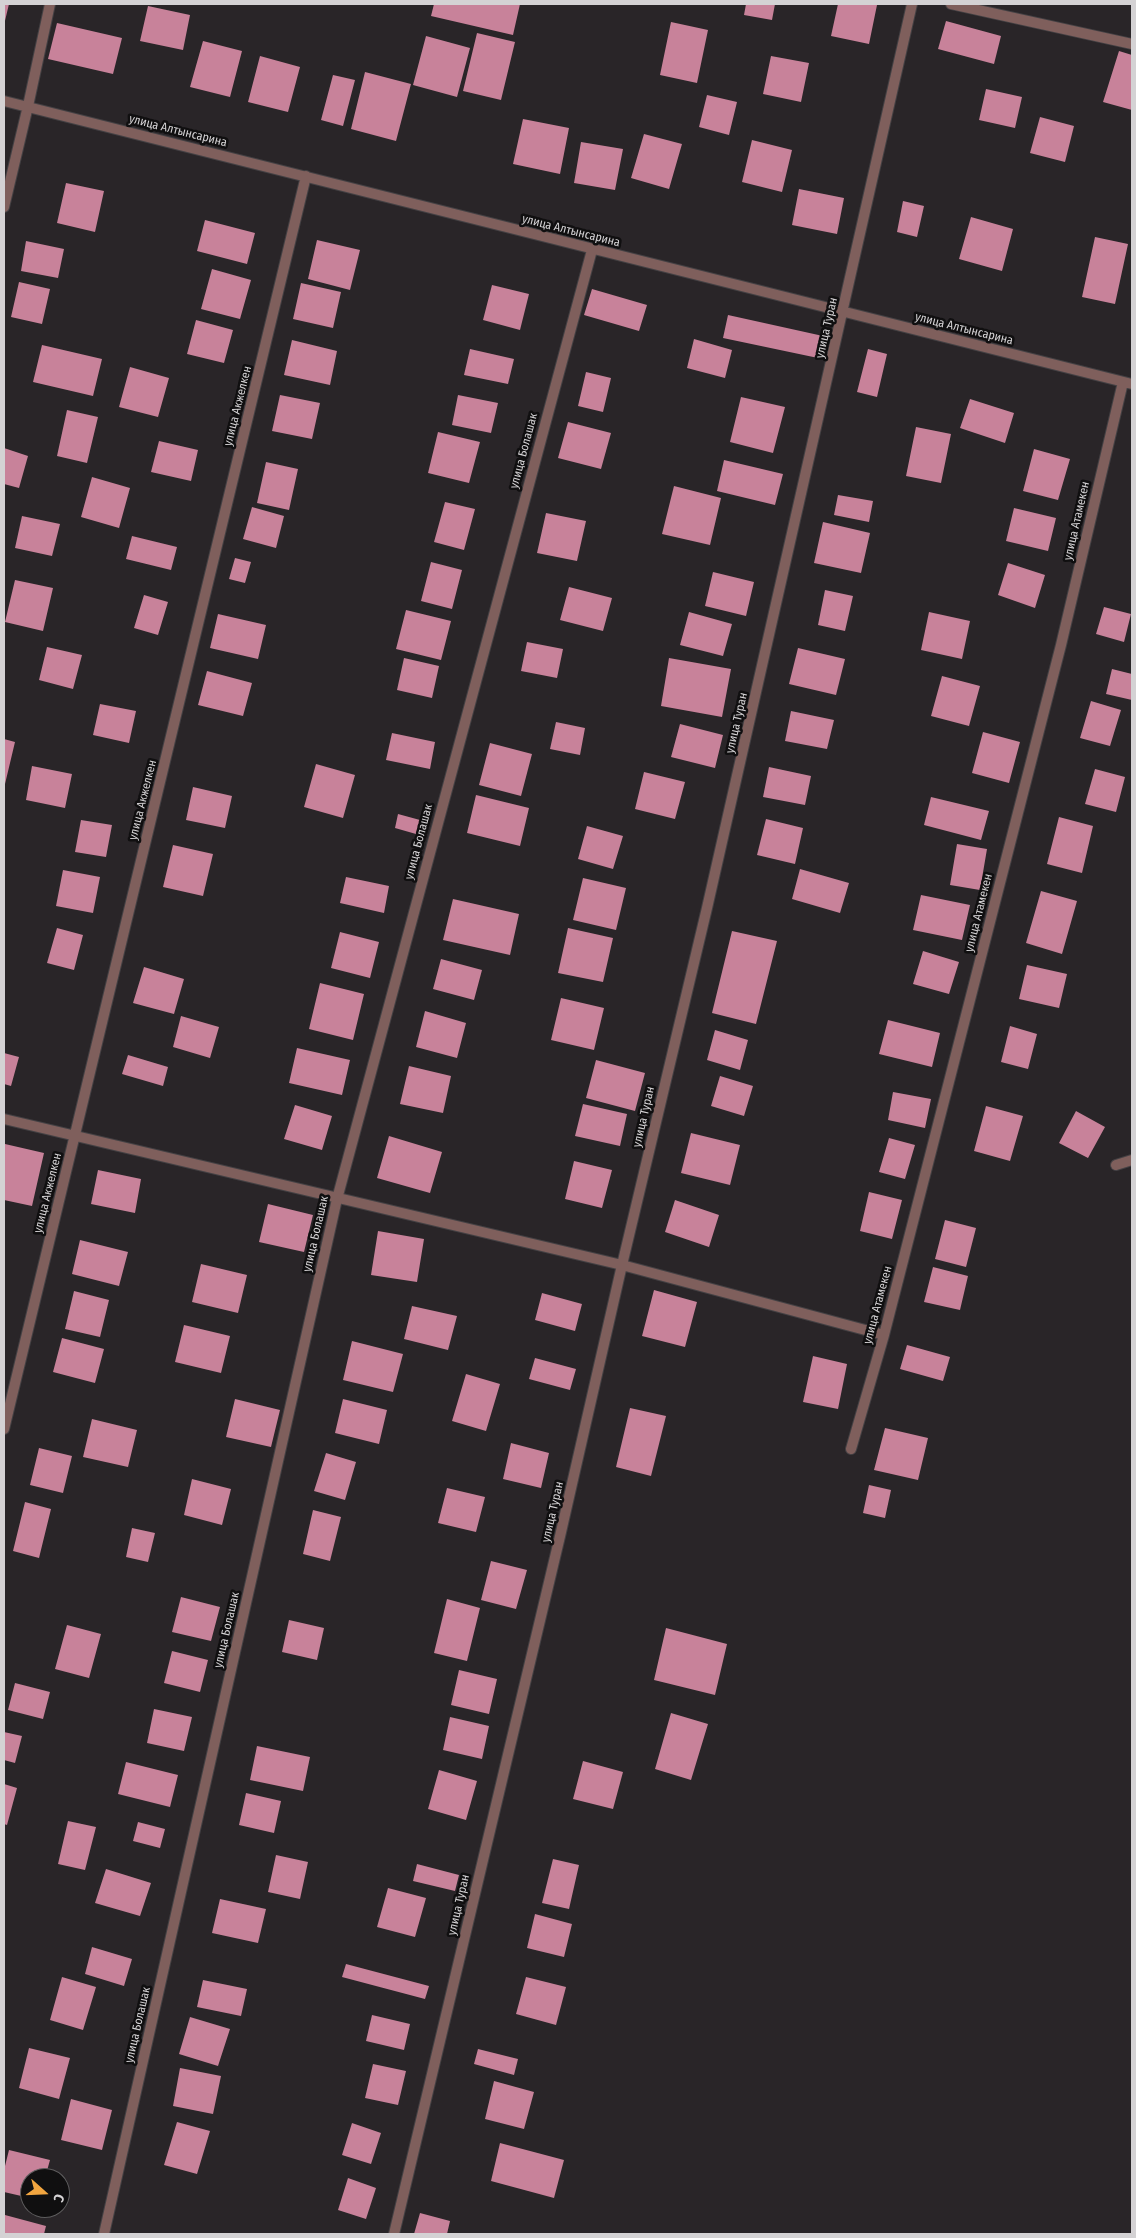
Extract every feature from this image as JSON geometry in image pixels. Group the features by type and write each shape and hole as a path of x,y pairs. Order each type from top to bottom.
{"street":[{"path":"4,207 50,4"},
{"name":"улица Туран","path":"394,2234 707,908 844,312 912,4"},
{"path":"951,4 1132,44"},
{"name":"улица Алтынсарина","path":"4,101 1128,383"},
{"name":"улица Акжелкен","path":"4,1429 306,176"},
{"name":"улица Болашак","path":"104,2234 337,1199 592,250"},
{"name":"улица Атамекен","path":"851,1449 884,1335 1128,383"},
{"path":"4,1120 75,1135 337,1199 622,1265 884,1335"},
{"path":"1116,1165 1132,1160"}],"building":[{"path":"4,4 9,4 4,25"},
{"path":"434,4 520,4 513,35 431,16"},
{"path":"746,4 775,4 772,20 744,15"},
{"path":"838,4 877,5 869,44 831,36"},
{"path":"148,6 190,15 183,50 140,41"},
{"path":"946,21 1001,36 994,64 938,49"},
{"path":"671,22 708,30 697,83 660,75"},
{"path":"57,23 122,38 113,74 48,59"},
{"path":"477,33 515,42 501,100 463,91"},
{"path":"426,36 470,48 457,97 413,85"},
{"path":"203,41 242,51 230,97 190,87"},
{"path":"1119,51 1132,55 1132,110 1103,102"},
{"path":"260,56 300,67 288,112 248,102"},
{"path":"771,56 809,63 801,102 763,94"},
{"path":"365,72 411,84 396,141 351,129"},
{"path":"333,75 355,80 343,126 321,120"},
{"path":"986,89 1022,97 1015,128 979,120"},
{"path":"707,95 737,102 729,135 699,127"},
{"path":"1040,117 1074,126 1065,162 1030,153"},
{"path":"523,119 569,128 560,174 513,164"},
{"path":"644,134 682,144 669,189 631,178"},
{"path":"752,140 792,150 782,192 742,182"},
{"path":"581,142 623,149 615,190 574,183"},
{"path":"66,183 104,191 95,232 57,223"},
{"path":"799,189 844,198 837,234 792,225"},
{"path":"903,201 924,206 917,237 897,232"},
{"path":"971,217 1013,229 1002,271 959,259"},
{"path":"205,220 255,233 247,264 197,251"},
{"path":"1095,237 1128,244 1115,304 1082,297"},
{"path":"317,240 360,250 350,290 308,279"},
{"path":"26,241 64,249 58,278 21,271"},
{"path":"212,269 251,280 240,319 201,309"},
{"path":"19,282 50,289 42,324 11,317"},
{"path":"301,283 341,292 333,328 293,319"},
{"path":"492,285 529,294 520,330 483,320"},
{"path":"592,289 647,305 639,331 584,315"},
{"path":"728,315 823,336 818,358 723,338"},
{"path":"196,320 233,330 224,363 187,354"},
{"path":"694,339 732,350 725,378 687,368"},
{"path":"292,340 337,351 330,385 284,375"},
{"path":"42,345 102,359 93,396 33,382"},
{"path":"470,349 514,359 508,384 464,375"},
{"path":"868,349 887,354 877,397 857,392"},
{"path":"130,367 169,378 158,417 119,407"},
{"path":"586,372 611,378 603,412 578,406"},
{"path":"280,395 320,403 312,439 272,431"},
{"path":"458,395 498,403 491,433 452,425"},
{"path":"741,397 785,407 773,453 730,442"},
{"path":"970,399 1014,413 1005,443 960,428"},
{"path":"67,410 98,417 87,463 57,456"},
{"path":"568,422 611,433 601,469 558,458"},
{"path":"916,427 951,434 941,483 906,476"},
{"path":"438,432 480,442 469,483 428,473"},
{"path":"159,441 198,450 191,481 151,472"},
{"path":"4,448 28,456 19,488 4,484"},
{"path":"1034,449 1070,459 1058,500 1023,491"},
{"path":"724,460 783,474 775,505 717,491"},
{"path":"266,462 298,469 289,510 257,503"},
{"path":"92,477 130,488 119,528 81,517"},
{"path":"674,486 721,498 710,545 662,534"},
{"path":"838,495 873,501 869,522 834,515"},
{"path":"445,502 475,509 464,550 434,542"},
{"path":"252,507 284,516 276,548 243,539"},
{"path":"1014,508 1056,518 1048,551 1006,541"},
{"path":"546,513 586,521 577,561 537,553"},
{"path":"22,516 60,524 52,556 15,548"},
{"path":"823,522 870,533 861,573 814,563"},
{"path":"132,536 177,547 171,570 126,559"},
{"path":"235,558 251,562 245,583 229,579"},
{"path":"431,562 462,570 452,609 421,601"},
{"path":"1008,563 1045,575 1035,608 998,595"},
{"path":"713,572 754,582 746,616 705,606"},
{"path":"15,580 53,588 43,631 5,622"},
{"path":"569,587 612,598 603,631 560,620"},
{"path":"825,590 853,596 845,631 818,625"},
{"path":"144,595 168,602 158,635 134,628"},
{"path":"1104,607 1131,614 1124,642 1096,634"},
{"path":"406,610 451,621 441,660 396,649"},
{"path":"689,612 732,624 723,656 680,645"},
{"path":"929,612 970,621 962,659 921,650"},
{"path":"218,614 266,625 258,659 210,648"},
{"path":"527,642 563,649 557,678 521,671"},
{"path":"47,647 82,655 73,689 39,680"},
{"path":"798,648 845,659 836,695 789,684"},
{"path":"404,658 439,666 432,698 397,690"},
{"path":"669,658 731,669 722,717 661,706"},
{"path":"1112,669 1132,674 1132,700 1106,694"},
{"path":"207,671 252,683 243,716 198,705"},
{"path":"942,676 980,686 969,726 931,716"},
{"path":"1091,701 1121,710 1110,746 1080,738"},
{"path":"100,704 136,711 129,743 93,735"},
{"path":"791,711 834,720 827,749 785,741"},
{"path":"556,722 585,728 580,755 550,749"},
{"path":"680,724 723,735 715,768 671,757"},
{"path":"983,732 1020,742 1009,783 972,773"},
{"path":"392,733 435,742 430,769 386,760"},
{"path":"4,739 15,742 5,784 4,784"},
{"path":"490,743 532,754 521,796 479,785"},
{"path":"316,764 355,775 343,818 304,807"},
{"path":"32,766 72,774 65,808 26,800"},
{"path":"769,767 811,776 805,805 763,797"},
{"path":"1095,769 1125,777 1116,812 1085,804"},
{"path":"644,772 685,782 675,819 635,809"},
{"path":"193,787 232,796 225,828 186,820"},
{"path":"476,795 529,808 520,846 467,833"},
{"path":"931,797 989,811 981,840 924,825"},
{"path":"398,814 420,820 416,834 395,828"},
{"path":"1059,817 1093,826 1082,873 1047,864"},
{"path":"766,819 803,828 795,864 757,855"},
{"path":"81,820 112,825 106,857 75,852"},
{"path":"587,826 623,836 613,869 578,859"},
{"path":"957,844 987,849 980,890 950,885"},
{"path":"173,845 213,854 203,896 163,887"},
{"path":"800,869 849,883 840,913 792,899"},
{"path":"63,870 100,877 93,913 56,906"},
{"path":"346,877 389,886 384,913 340,903"},
{"path":"583,878 626,888 616,930 573,920"},
{"path":"1041,891 1077,901 1062,954 1026,943"},
{"path":"921,895 970,905 962,940 913,930"},
{"path":"453,899 519,914 510,955 443,940"},
{"path":"57,928 83,935 74,970 47,963"},
{"path":"568,928 613,938 603,982 558,973"},
{"path":"732,931 777,941 756,1024 712,1013"},
{"path":"340,932 379,942 370,978 331,968"},
{"path":"923,951 959,962 949,994 913,984"},
{"path":"441,959 482,970 474,1000 433,989"},
{"path":"1027,965 1067,974 1059,1008 1019,999"},
{"path":"144,967 184,979 174,1014 133,1003"},
{"path":"320,983 364,994 353,1040 309,1029"},
{"path":"561,998 604,1008 594,1050 551,1040"},
{"path":"425,1011 466,1023 457,1058 416,1047"},
{"path":"181,1016 219,1027 210,1058 173,1047"},
{"path":"888,1020 940,1033 932,1067 879,1054"},
{"path":"1010,1026 1037,1034 1028,1069 1001,1062"},
{"path":"715,1030 748,1040 740,1070 707,1060"},
{"path":"297,1048 350,1060 342,1095 289,1083"},
{"path":"4,1053 19,1057 11,1086 4,1084"},
{"path":"128,1055 168,1067 163,1086 122,1074"},
{"path":"596,1060 645,1073 635,1111 586,1098"},
{"path":"409,1066 451,1076 443,1113 400,1104"},
{"path":"720,1076 753,1086 744,1116 711,1106"},
{"path":"893,1092 931,1099 925,1128 888,1120"},
{"path":"583,1104 627,1114 620,1146 575,1136"},
{"path":"295,1105 332,1116 322,1150 284,1139"},
{"path":"986,1106 1023,1116 1010,1161 974,1151"},
{"path":"1076,1111 1105,1127 1088,1158 1059,1143"},
{"path":"691,1133 740,1145 730,1185 681,1173"},
{"path":"389,1136 442,1152 430,1193 377,1178"},
{"path":"889,1138 915,1145 905,1179 879,1172"},
{"path":"5,1144 44,1153 32,1206 4,1200"},
{"path":"574,1161 612,1170 602,1208 565,1199"},
{"path":"98,1170 141,1179 135,1213 91,1204"},
{"path":"869,1192 902,1200 892,1239 860,1231"},
{"path":"675,1200 719,1215 709,1247 665,1232"},
{"path":"268,1204 313,1215 304,1252 259,1242"},
{"path":"945,1220 976,1228 966,1267 935,1259"},
{"path":"378,1231 424,1239 417,1282 371,1275"},
{"path":"80,1240 128,1252 119,1286 72,1274"},
{"path":"201,1264 247,1275 238,1313 192,1302"},
{"path":"933,1267 968,1276 960,1310 924,1302"},
{"path":"654,1290 697,1302 685,1347 642,1336"},
{"path":"74,1291 109,1300 100,1337 65,1329"},
{"path":"542,1293 582,1304 575,1331 535,1320"},
{"path":"412,1306 457,1316 448,1350 404,1339"},
{"path":"184,1325 230,1336 221,1373 175,1362"},
{"path":"62,1338 104,1349 95,1383 53,1372"},
{"path":"352,1341 403,1354 393,1392 343,1380"},
{"path":"907,1345 950,1357 943,1381 900,1369"},
{"path":"813,1356 847,1364 838,1409 803,1402"},
{"path":"535,1358 576,1369 570,1390 529,1379"},
{"path":"466,1374 500,1384 486,1431 452,1421"},
{"path":"235,1399 280,1410 271,1447 226,1437"},
{"path":"343,1399 387,1410 379,1444 335,1433"},
{"path":"630,1408 666,1416 651,1476 616,1467"},
{"path":"92,1419 137,1430 128,1467 83,1457"},
{"path":"885,1428 928,1438 918,1480 874,1470"},
{"path":"511,1443 549,1453 541,1488 503,1479"},
{"path":"39,1448 72,1456 63,1493 30,1485"},
{"path":"326,1453 356,1462 345,1500 314,1491"},
{"path":"192,1479 231,1489 222,1525 184,1515"},
{"path":"869,1485 891,1490 885,1518 863,1513"},
{"path":"447,1488 485,1497 476,1532 438,1523"},
{"path":"25,1502 51,1509 39,1558 13,1551"},
{"path":"313,1510 341,1517 330,1561 303,1554"},
{"path":"132,1528 155,1533 148,1562 126,1557"},
{"path":"491,1561 527,1570 516,1609 481,1600"},
{"path":"181,1597 220,1607 211,1641 172,1632"},
{"path":"447,1599 480,1608 467,1661 434,1653"},
{"path":"289,1620 324,1628 317,1660 282,1652"},
{"path":"67,1625 101,1634 89,1678 55,1669"},
{"path":"666,1628 727,1644 715,1695 654,1680"},
{"path":"172,1651 208,1660 200,1692 164,1683"},
{"path":"459,1670 497,1679 489,1714 451,1705"},
{"path":"15,1683 50,1692 43,1719 8,1710"},
{"path":"154,1709 192,1717 184,1751 147,1743"},
{"path":"671,1713 708,1724 691,1780 655,1769"},
{"path":"450,1717 489,1726 482,1759 443,1750"},
{"path":"4,1732 22,1736 15,1763 4,1760"},
{"path":"257,1746 310,1757 303,1791 250,1780"},
{"path":"583,1761 623,1772 613,1809 573,1799"},
{"path":"126,1762 178,1775 170,1807 118,1794"},
{"path":"439,1770 477,1781 466,1820 428,1809"},
{"path":"4,1784 17,1788 7,1825 4,1824"},
{"path":"246,1793 281,1801 274,1833 239,1825"},
{"path":"68,1821 96,1827 85,1870 58,1864"},
{"path":"138,1822 165,1829 160,1848 133,1841"},
{"path":"276,1855 308,1862 300,1899 268,1892"},
{"path":"553,1859 579,1865 569,1909 542,1903"},
{"path":"417,1864 459,1875 455,1891 413,1881"},
{"path":"106,1869 151,1883 140,1916 95,1903"},
{"path":"388,1888 426,1898 415,1937 377,1927"},
{"path":"220,1899 266,1909 258,1943 212,1933"},
{"path":"535,1914 572,1924 564,1957 527,1948"},
{"path":"92,1947 132,1959 124,1986 85,1974"},
{"path":"346,1964 429,1986 425,1999 342,1977"},
{"path":"62,1977 96,1987 83,2030 50,2020"},
{"path":"526,1977 566,1987 556,2025 516,2014"},
{"path":"203,1980 247,1989 241,2016 197,2007"},
{"path":"372,2015 410,2024 404,2050 366,2041"},
{"path":"190,2017 230,2029 218,2066 179,2054"},
{"path":"29,2048 70,2058 59,2099 19,2088"},
{"path":"478,2049 518,2059 514,2075 474,2064"},
{"path":"373,2064 406,2071 398,2105 365,2098"},
{"path":"180,2068 221,2076 213,2114 173,2106"},
{"path":"494,2081 534,2092 524,2129 485,2119"},
{"path":"71,2099 112,2110 102,2150 61,2140"},
{"path":"177,2122 210,2131 197,2174 164,2165"},
{"path":"352,2123 381,2133 371,2164 342,2155"},
{"path":"500,2143 564,2160 554,2198 491,2181"},
{"path":"9,2150 50,2160 48,2168 20,2168 20,2196 4,2192 4,2170"},
{"path":"348,2178 376,2188 366,2219 338,2210"},
{"path":"420,2213 450,2221 447,2234 414,2234"},
{"path":"5,2215 46,2226 44,2234 4,2234"}]}
